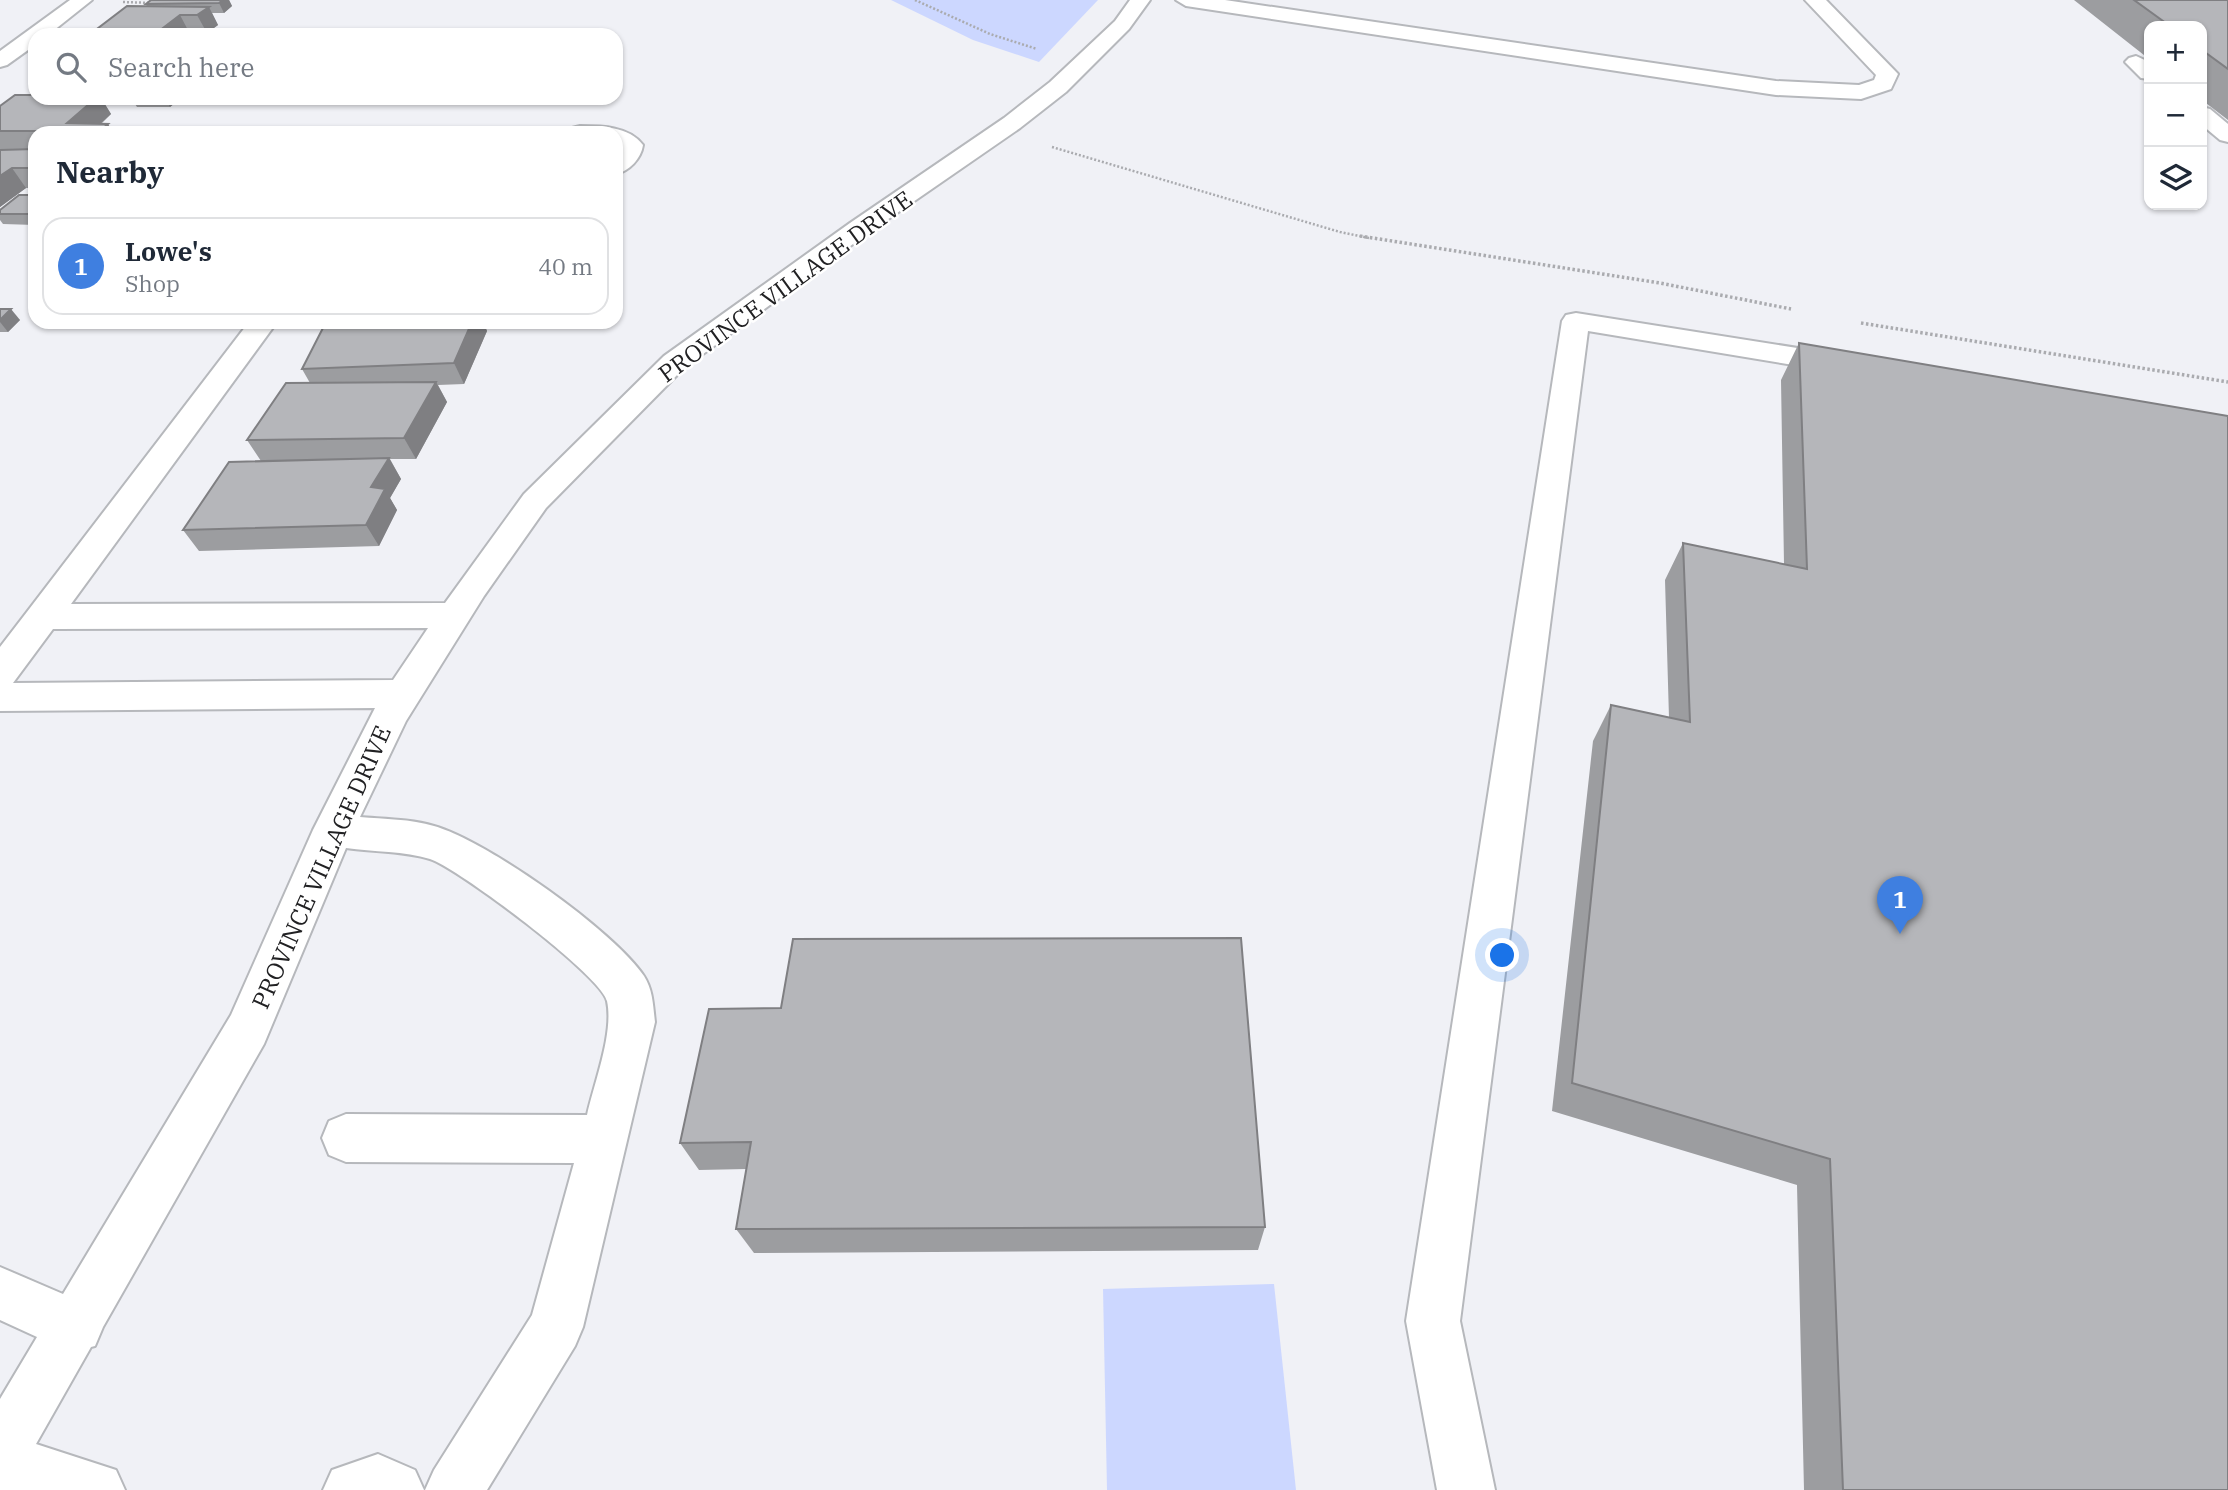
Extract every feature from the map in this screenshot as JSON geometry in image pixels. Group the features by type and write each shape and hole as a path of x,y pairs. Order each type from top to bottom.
{"street":[{"path":"44,28 82,0"},
{"name":"PROVINCE VILLAGE DRIVE","path":"0,1452 76,1327 248,1029 333,830 390,715 454,615 535,501 674,362 859,228 1012,123 1058,87 1122,25 1140,0"},
{"path":"1186,0 1776,88 1861,92 1883,84 1887,74 1815,0"},
{"path":"0,61 28,40"},
{"path":"2207,118 2228,135"},
{"path":"623,140 631,145 630,153 623,160"},
{"path":"1466,1490 1433,1321 1576,321 1875,369"},
{"path":"0,674 258,329"},
{"path":"42,618 454,615"},
{"path":"0,697 404,694"},
{"path":"333,830 431,842 449,849 541,909 609,965 629,992 632,1022 605,1139 556,1326 454,1490"},
{"path":"346,1138 605,1139"},
{"path":"0,1293 76,1327"},
{"path":"0,1462 96,1490"},
{"path":"352,1490 378,1483 395,1490"}],"path":[{"path":"915,0 990,34 1045,51 1087,59"},
{"path":"1052,147 1340,232 1384,242 1660,283 1797,311"},
{"path":"1852,322 2228,382"}],"shaded area":[{"path":"891,0 1098,0 1039,62 973,40"},
{"path":"1274,1284 1296,1490 1107,1490 1103,1289"}],"building":[{"path":"151,0 223,0 219,3 146,4"},
{"path":"2134,0 2228,0 2228,69 2207,54 2207,21 2163,21"},
{"path":"127,6 209,7 197,15 180,15 163,28 98,28"},
{"path":"15,95 28,95 28,105 88,105 67,123 108,124 28,126 28,131 0,131 0,106"},
{"path":"28,149 28,168 12,168 0,176 0,150"},
{"path":"19,195 28,195 28,214 0,214 0,210"},
{"path":"0,309 11,309 0,320"},
{"path":"322,329 469,329 454,363 302,369"},
{"path":"1799,343 2228,416 2228,1490 1843,1490 1830,1159 1572,1083 1611,705 1690,722 1683,543 1807,569"},
{"path":"436,382 404,438 247,440 286,383"},
{"path":"389,458 371,487 385,489 366,525 183,530 229,462"},
{"path":"1241,938 1265,1227 736,1229 751,1142 680,1143 709,1009 781,1008 793,939"}],"place":[{"name":"Lowe's","path":"1900,934"}]}
